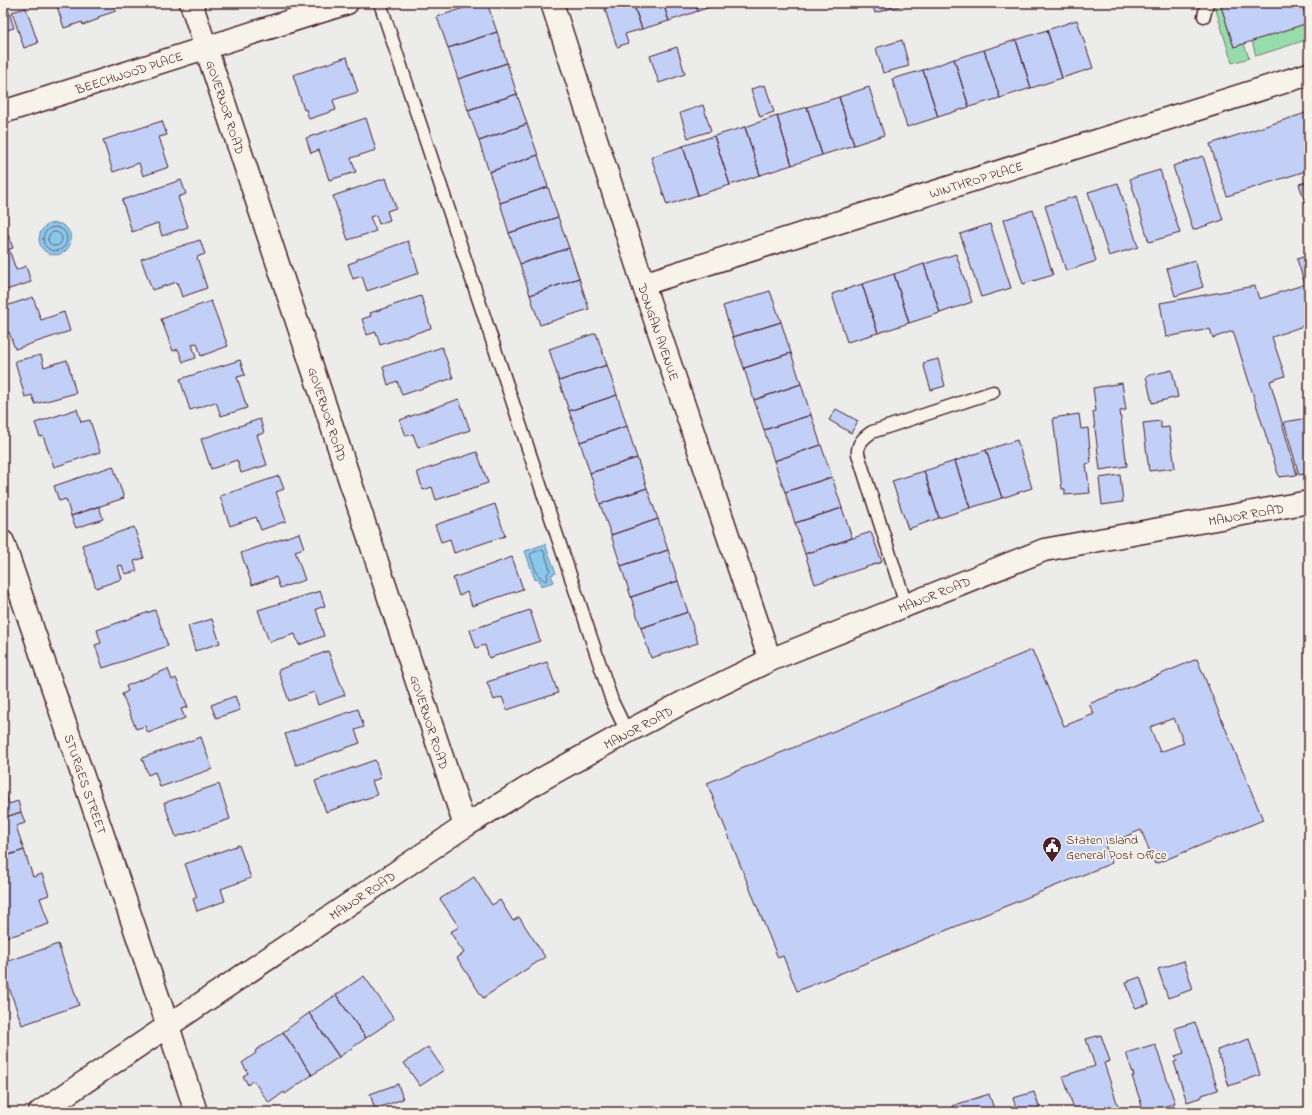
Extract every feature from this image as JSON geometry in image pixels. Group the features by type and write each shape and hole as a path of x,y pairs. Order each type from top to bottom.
{"street":[{"name":"GOVERNOR ROAD","path":"191,3 465,826"},
{"name":"BEECHWOOD PLACE","path":"3,112 347,3"},
{"name":"DONGAN AVENUE","path":"552,3 643,284 770,660"},
{"name":"WINTHROP PLACE","path":"643,284 1309,74"},
{"name":"MANOR ROAD","path":"40,1112 465,826 542,779 627,732 770,660 1044,550 1309,502"},
{"name":"STURGES STREET","path":"3,542 196,1112"}],"lane":[{"path":"380,3 612,701 627,732"},
{"path":"1204,16 1207,3"},
{"path":"906,605 858,454 861,440 872,432 993,392"}],"green space":[{"path":"1214,3 1220,3 1234,47 1244,44 1249,58 1232,63"},
{"path":"1301,3 1309,3 1309,39 1256,56 1252,41"}],"water":[{"path":"52,223 58,223 67,227 71,239 67,251 58,255 52,255 43,251 39,242 39,236 43,227"},
{"path":"545,544 556,573 551,575 554,582 541,586 539,579 535,580 525,551"}],"building":[{"path":"3,3 6,3 14,28 3,31"},
{"path":"56,3 113,3 116,11 98,17 99,19 83,25 82,22 64,28"},
{"path":"478,3 487,3 497,32 448,48 437,17"},
{"path":"603,3 633,3 642,29 625,34 628,43 617,47"},
{"path":"633,3 663,3 669,21 642,29"},
{"path":"663,3 695,3 698,11 669,21"},
{"path":"695,3 723,3 698,11"},
{"path":"872,3 901,3 902,5 875,13"},
{"path":"1220,3 1301,3 1308,23 1234,47"},
{"path":"26,8 38,43 24,48 12,12"},
{"path":"1077,20 1093,68 1062,78 1047,30"},
{"path":"1047,30 1062,78 1031,88 1016,40"},
{"path":"497,32 507,63 458,79 448,48"},
{"path":"902,40 909,66 883,73 876,48"},
{"path":"1016,40 1031,88 1000,98 984,50"},
{"path":"677,47 685,74 659,83 650,56"},
{"path":"984,50 1000,98 969,107 954,59"},
{"path":"347,57 358,92 333,100 336,110 309,119 306,109 304,110 293,75"},
{"path":"954,59 969,107 938,117 923,70"},
{"path":"507,63 517,94 468,110 458,79"},
{"path":"923,70 938,117 907,127 892,79"},
{"path":"765,85 774,112 760,117 751,89"},
{"path":"869,87 884,135 854,145 839,97"},
{"path":"517,94 527,124 479,141 468,110"},
{"path":"839,97 854,145 822,155 807,107"},
{"path":"703,105 711,131 688,138 680,113"},
{"path":"807,107 822,155 792,165 777,116"},
{"path":"1309,112 1309,170 1227,196 1210,144"},
{"path":"777,116 792,165 760,175 745,127"},
{"path":"366,118 376,150 351,158 356,172 329,180 319,150 311,153 306,138"},
{"path":"162,121 167,135 159,137 169,167 143,176 139,163 113,172 103,140"},
{"path":"527,124 538,155 489,172 479,141"},
{"path":"745,127 760,175 730,185 714,136"},
{"path":"714,136 730,185 698,195 683,146"},
{"path":"683,146 698,195 667,205 651,157"},
{"path":"538,155 548,187 500,203 489,172"},
{"path":"1203,156 1223,220 1193,230 1173,166"},
{"path":"1160,170 1180,233 1149,242 1130,179"},
{"path":"386,178 396,208 387,211 390,220 379,224 376,215 370,217 376,231 348,240 333,196"},
{"path":"181,180 186,194 178,197 188,227 162,236 158,223 132,232 122,200"},
{"path":"1309,181 1309,210 1308,211 1299,184"},
{"path":"1118,183 1138,247 1109,256 1088,192"},
{"path":"548,187 558,217 509,233 500,203"},
{"path":"1076,196 1096,261 1066,271 1045,206"},
{"path":"1033,210 1053,275 1023,284 1003,220"},
{"path":"558,217 569,248 520,264 509,233"},
{"path":"990,224 1011,288 981,297 960,234"},
{"path":"8,235 13,248 9,249 16,270 26,266 31,282 3,291 3,236"},
{"path":"200,240 205,254 197,257 207,288 182,297 177,282 152,290 141,259"},
{"path":"408,241 419,273 367,291 362,276 353,279 348,264 357,261 357,259"},
{"path":"569,248 579,278 530,295 520,264"},
{"path":"956,254 972,302 940,313 924,264"},
{"path":"1309,255 1309,283 1305,285 1297,259"},
{"path":"1195,260 1203,287 1175,296 1167,268"},
{"path":"924,264 940,313 909,323 894,274"},
{"path":"894,274 909,323 878,333 862,284"},
{"path":"579,278 589,309 540,325 530,295"},
{"path":"1309,283 1309,327 1304,329 1303,326 1272,337 1285,376 1270,381 1297,475 1279,477 1233,331 1213,338 1210,329 1166,337 1160,303 1255,286 1259,299"},
{"path":"862,284 878,333 847,342 832,294"},
{"path":"770,291 781,322 733,337 723,306"},
{"path":"421,296 431,328 380,345 376,332 367,335 362,319 371,316 370,313"},
{"path":"33,297 41,320 64,312 70,331 15,349 9,332 3,334 3,307"},
{"path":"211,301 228,346 201,356 197,343 192,344 196,358 183,362 178,349 173,351 161,319"},
{"path":"781,322 791,353 744,368 733,337"},
{"path":"1309,327 1309,344 1304,329"},
{"path":"596,333 607,365 559,381 549,349"},
{"path":"442,347 453,378 402,395 397,381 388,385 383,367"},
{"path":"791,353 801,384 754,400 744,368"},
{"path":"41,355 44,367 67,360 76,393 35,404 32,395 25,397 15,361"},
{"path":"938,359 945,386 931,390 923,363"},
{"path":"240,360 245,375 237,377 247,408 221,416 216,402 190,410 180,379"},
{"path":"607,365 617,395 569,411 559,381"},
{"path":"1172,370 1178,397 1152,403 1146,376"},
{"path":"1122,383 1126,410 1120,411 1127,466 1100,470 1093,412 1096,411 1093,388"},
{"path":"801,384 811,415 764,430 754,400"},
{"path":"617,395 627,426 580,442 569,411"},
{"path":"459,399 470,430 418,448 413,434 406,436 400,420"},
{"path":"77,409 81,422 90,420 100,452 54,467 43,436 40,437 35,423"},
{"path":"836,409 858,421 851,433 829,420"},
{"path":"1079,414 1081,429 1088,428 1091,463 1086,464 1090,493 1065,495 1065,489 1062,489 1053,418"},
{"path":"811,415 821,445 774,461 764,430"},
{"path":"1309,418 1309,473 1299,475 1284,422"},
{"path":"260,419 264,433 257,435 267,465 241,473 237,460 211,469 201,439"},
{"path":"1161,421 1161,428 1169,427 1175,468 1149,471 1143,423"},
{"path":"627,426 637,458 590,473 580,442"},
{"path":"1017,440 1032,488 1002,498 986,450"},
{"path":"821,445 832,477 785,492 774,461"},
{"path":"986,450 1002,498 970,508 955,461"},
{"path":"477,452 488,483 436,500 432,487 423,490 417,472"},
{"path":"637,458 647,488 600,504 590,473"},
{"path":"955,461 970,508 939,518 924,471"},
{"path":"113,466 124,498 71,516 66,499 59,501 54,486"},
{"path":"924,471 939,518 908,529 892,481"},
{"path":"1120,475 1123,502 1102,505 1099,478"},
{"path":"279,476 284,489 276,492 286,521 261,530 256,517 230,526 220,496"},
{"path":"832,477 842,508 795,523 785,492"},
{"path":"647,488 658,519 611,535 600,504"},
{"path":"495,504 505,536 454,553 450,539 441,542 435,525"},
{"path":"99,506 103,519 76,528 71,516"},
{"path":"842,508 852,538 805,554 795,523"},
{"path":"658,519 668,550 621,566 611,535"},
{"path":"134,527 144,558 134,561 137,571 125,574 122,565 118,566 122,579 96,588 82,545"},
{"path":"871,532 882,562 815,584 805,554"},
{"path":"299,533 304,548 295,551 305,580 280,588 276,577 252,585 241,553"},
{"path":"668,550 678,581 631,597 621,566"},
{"path":"512,557 523,589 472,606 467,592 459,596 453,578"},
{"path":"678,581 688,612 641,628 631,597"},
{"path":"320,591 325,606 316,609 324,636 299,645 295,634 269,642 258,610"},
{"path":"155,610 168,646 103,668 95,645 101,643 97,630"},
{"path":"530,610 540,641 489,658 485,645 476,648 470,630"},
{"path":"688,612 698,643 651,658 641,628"},
{"path":"212,619 220,643 195,651 188,626"},
{"path":"1032,650 1064,726 1094,714 1089,704 1197,659 1263,820 1155,864 1141,830 1105,845 1112,863 797,991 783,956 778,958 707,783","holes":["1174,718 1184,743 1160,752 1150,727"]},
{"path":"328,651 345,695 318,705 314,692 289,701 278,670"},
{"path":"547,662 558,693 507,710 502,697 494,700 487,682"},
{"path":"168,669 172,680 176,678 188,707 181,709 185,718 148,733 145,726 136,729 122,694 128,691 126,686"},
{"path":"235,696 240,710 216,718 211,705"},
{"path":"358,709 364,727 355,730 360,743 296,765 285,734"},
{"path":"201,737 212,769 160,787 155,772 148,775 142,758"},
{"path":"375,760 381,778 372,781 377,795 326,812 315,781"},
{"path":"219,784 230,819 176,837 164,803"},
{"path":"3,785 9,804 18,801 21,812 3,818"},
{"path":"21,812 25,823 16,826 24,850 3,857 3,818"},
{"path":"1309,824 1309,837 1305,826"},
{"path":"239,845 251,878 221,889 225,901 197,911 193,899 197,897 185,864"},
{"path":"24,850 33,877 42,874 49,895 40,898 49,924 3,938 3,857"},
{"path":"474,877 492,905 500,900 513,921 519,917 545,957 483,998 457,958 464,953 450,932 459,927 440,899"},
{"path":"58,944 79,1005 22,1025 3,970 3,963"},
{"path":"1184,961 1193,989 1168,998 1158,969"},
{"path":"364,976 394,1019 366,1038 336,995"},
{"path":"1140,977 1149,1004 1135,1008 1126,982"},
{"path":"336,995 366,1038 339,1057 309,1013"},
{"path":"309,1013 339,1057 312,1075 283,1032"},
{"path":"1195,1022 1218,1090 1187,1102 1174,1062 1177,1061 1175,1056 1184,1053 1175,1028"},
{"path":"283,1032 312,1075 269,1103 253,1080 248,1085 243,1076 248,1073 242,1063 256,1053 255,1051"},
{"path":"1101,1035 1110,1061 1104,1063 1120,1112 1075,1112 1063,1076 1095,1066 1086,1039"},
{"path":"1249,1039 1260,1075 1229,1086 1217,1050"},
{"path":"1155,1044 1175,1103 1144,1112 1126,1053"},
{"path":"428,1047 444,1070 420,1086 404,1063"},
{"path":"398,1084 403,1099 375,1109 370,1094"},
{"path":"1034,1092 1041,1112 1012,1112 1011,1109 1016,1108 1013,1098"},
{"path":"989,1094 995,1112 954,1112 952,1106"}],"place":[{"name":"Staten Island General Post Office","path":"1052,863"}]}
